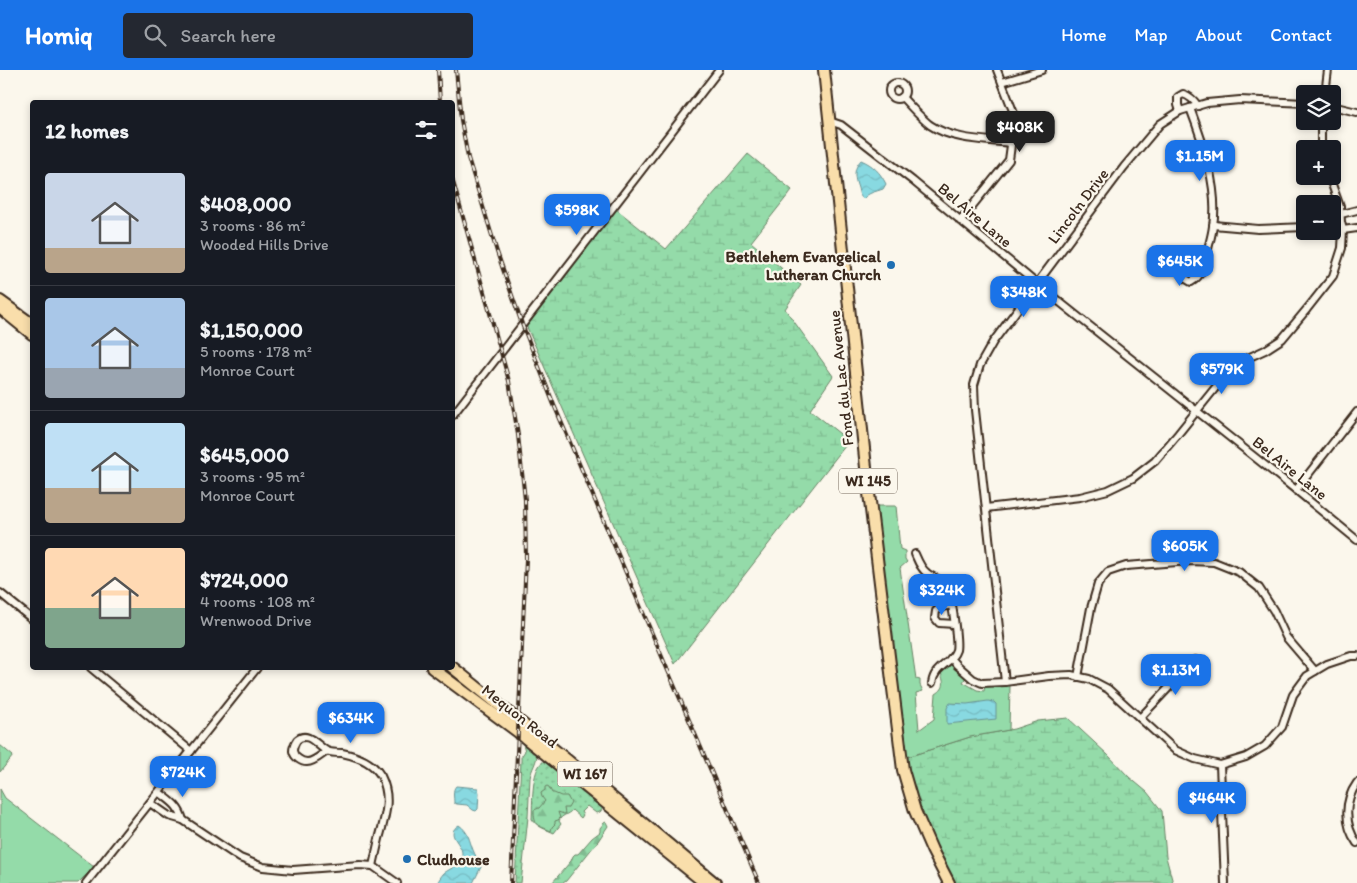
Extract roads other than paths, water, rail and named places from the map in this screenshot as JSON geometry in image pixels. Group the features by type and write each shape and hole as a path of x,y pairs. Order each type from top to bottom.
{"main road":[{"name":"Fond du Lac Avenue","path":"824,70 866,467 903,770 915,811 949,883"},
{"path":"0,301 30,323"},
{"path":"0,308 30,332"},
{"path":"455,665 462,674"},
{"name":"Mequon Road","path":"455,669 561,754 715,883"},
{"name":"Mequon Road","path":"435,670 518,732 705,883"}],"street":[{"path":"455,412 719,70"},
{"path":"960,221 1009,160 1015,116 997,70"},
{"path":"1002,82 1042,70"},
{"path":"1326,85 1328,70"},
{"path":"1180,111 1178,97 1184,94 1190,96 1198,106"},
{"path":"902,97 932,126 953,136 1011,144"},
{"name":"Lincoln Drive","path":"1005,682 975,410 974,385 980,365 993,342 1124,167 1160,124 1180,111 1207,103 1240,100 1296,103"},
{"path":"1190,108 1208,166 1214,203 1214,225 1206,257"},
{"path":"1341,108 1357,112"},
{"name":"Bel Aire Lane","path":"829,122 840,125 912,181 1037,284 1357,540"},
{"path":"1341,214 1357,210"},
{"path":"986,508 1080,497 1108,490 1133,478 1155,461 1224,377 1239,362 1265,350 1282,339 1308,310 1333,276 1342,248 1341,222"},
{"path":"1214,225 1258,229 1296,227"},
{"path":"1342,230 1357,228"},
{"path":"1296,490 1357,412"},
{"path":"915,554 923,570 948,587 957,642 951,658 934,673 932,683"},
{"path":"1078,677 1091,608 1098,584 1108,572 1126,566 1190,561 1214,562 1239,572 1259,588 1274,611 1286,637 1315,672"},
{"path":"0,592 30,617"},
{"path":"952,606 936,611 935,618 939,623 954,624"},
{"path":"951,658 977,681 988,684 1049,676 1072,675 1089,679 1108,689 1175,750 1195,759 1220,764 1246,757 1265,746 1282,727 1293,696 1307,676 1327,664 1357,656"},
{"path":"1140,718 1195,660"},
{"path":"93,670 191,751"},
{"path":"86,883 255,670"},
{"path":"327,751 308,762 301,761 293,752 298,739 305,737 313,739 327,751 356,755 368,762 380,774 387,793 387,808 373,866"},
{"path":"1220,764 1225,883"},
{"path":"1357,783 1350,796 1346,818 1357,843"},
{"path":"159,792 177,807 181,812 183,820"},
{"path":"150,803 169,816 183,820 240,858 263,867 293,870 360,865 373,866 397,883"}],"water":[{"path":"861,160 876,169 886,184 883,189 863,199 859,194 855,177 855,170"},
{"path":"988,701 996,704 996,719 947,724 947,708 950,703 967,704"},
{"path":"456,786 478,788 478,809 476,811 467,805 454,803"},
{"path":"459,825 467,833 481,867 473,883 437,883 444,873 461,860 461,849 453,835 455,828"}],"railway":[{"path":"438,70 440,100"},
{"path":"456,70 461,120 468,158 497,252 522,324 554,405 759,883"},
{"path":"455,189 509,381 518,435 525,500 526,559 511,883"}],"place":[{"name":"Bethlehem Evangelical Lutheran Church","path":"891,265"},
{"name":"Cludhouse","path":"407,859"}]}
